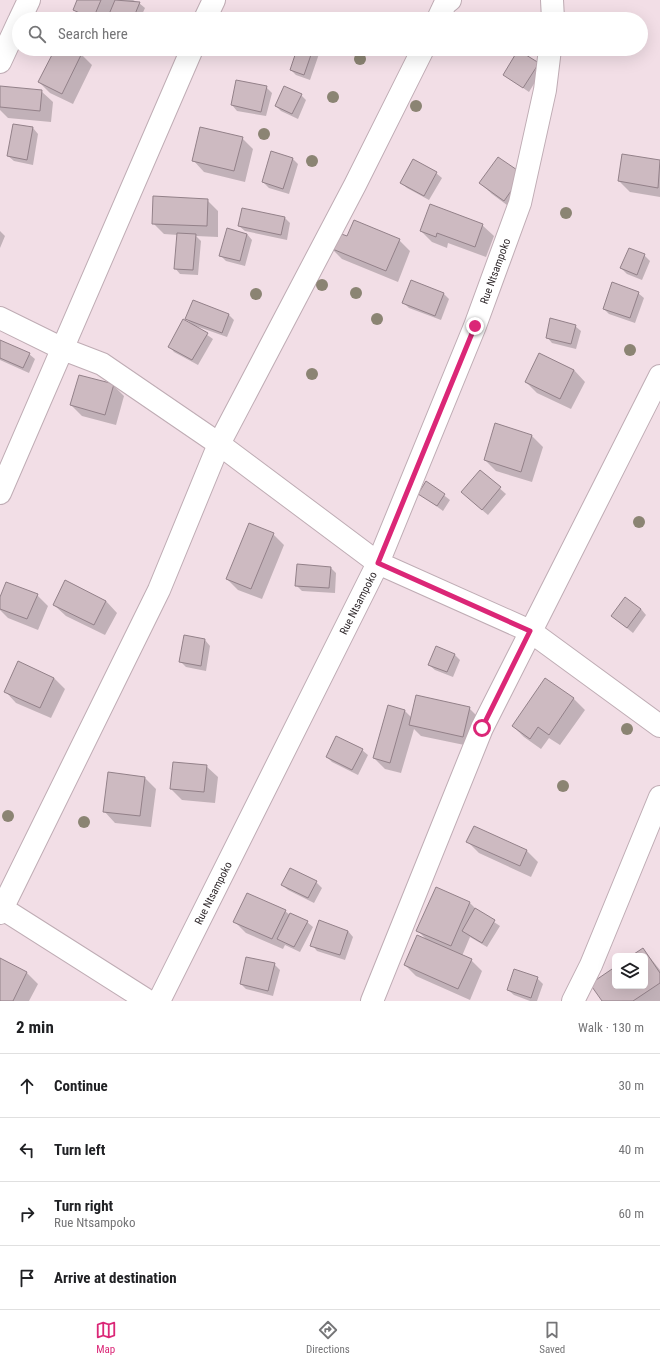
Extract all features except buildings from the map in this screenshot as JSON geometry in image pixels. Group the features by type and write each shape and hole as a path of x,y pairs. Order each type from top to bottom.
{"street":[{"path":"24,12 29,0"},
{"path":"208,12 214,0"},
{"path":"441,12 445,4 450,0"},
{"path":"552,0 553,12"},
{"path":"0,62 12,37"},
{"path":"0,493 189,56"},
{"path":"148,1001 1,910 159,590 219,444 355,185 420,56"},
{"name":"Rue Ntsampoko","path":"159,1001 378,563 475,326 520,203 545,90 549,56"},
{"path":"0,318 63,348 102,364 219,444 378,563 530,631 660,726"},
{"path":"372,1001 482,728 660,376"},
{"path":"573,1001 591,965 660,797"}],"route":[{"path":"475,326 378,563 442,593 530,631 482,728"}]}
